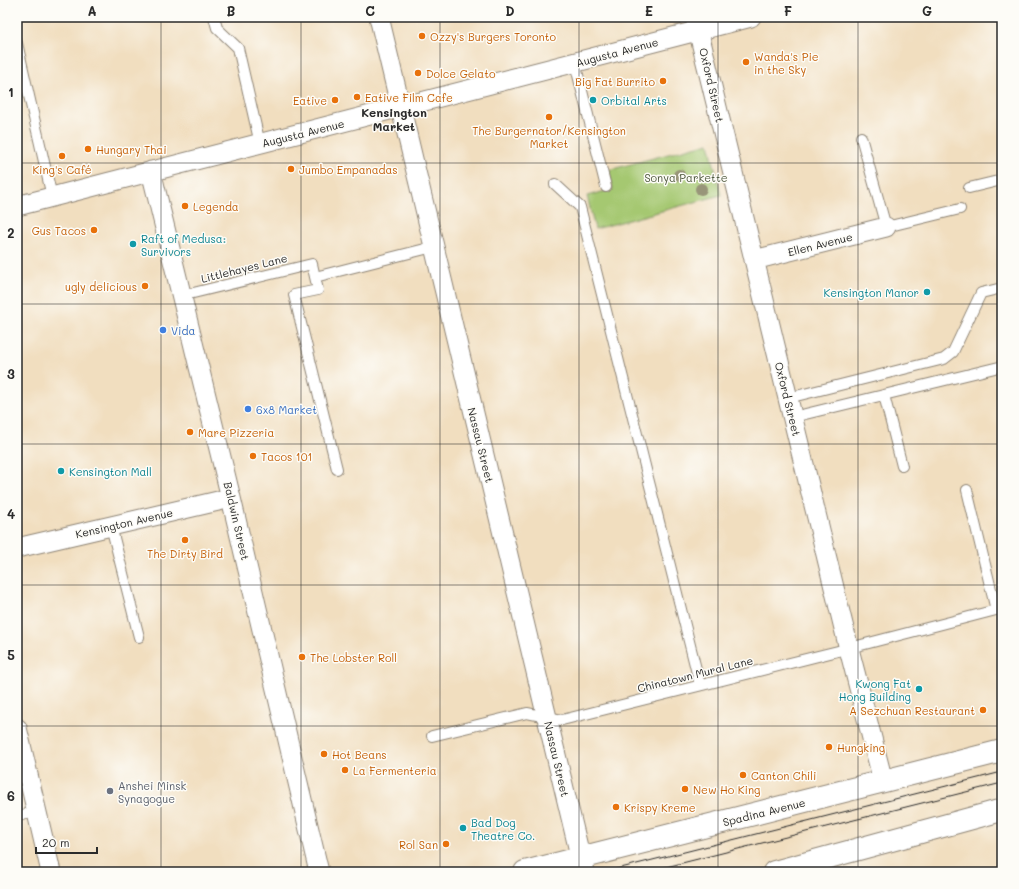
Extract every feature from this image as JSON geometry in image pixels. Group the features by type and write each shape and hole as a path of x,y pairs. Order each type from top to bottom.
{"main road":[{"name":"Spadina Avenue","path":"525,872 582,865 883,781 1002,751"},
{"path":"774,872 1002,810"}],"street":[{"name":"Nassau Street","path":"379,17 433,248 548,717 582,865"},
{"name":"Augusta Avenue","path":"17,206 575,63 697,24 751,17"},
{"name":"Oxford Street","path":"697,24 849,649 883,781"},
{"name":"Baldwin Street","path":"151,171 231,498 319,872"},
{"name":"Ellen Avenue","path":"754,260 886,227"},
{"name":"Kensington Avenue","path":"17,548 231,498"},
{"path":"17,728 51,872"}],"lane":[{"path":"214,17 217,28 238,48 260,144"},
{"path":"17,43 52,197"},
{"path":"575,63 606,187"},
{"path":"861,137 886,227 960,209"},
{"path":"969,188 1002,180"},
{"path":"556,184 580,207 700,685"},
{"path":"336,469 294,296 318,290 315,277 433,248"},
{"name":"Littlehayes Lane","path":"181,296 312,264 315,277"},
{"path":"788,398 944,359 953,352 981,293 1002,288"},
{"path":"793,417 999,367"},
{"path":"884,395 902,466"},
{"name":"Chinatown Mural Lane","path":"432,736 527,713 562,720 849,649 996,610 966,490"},
{"path":"110,526 140,637"},
{"path":"17,816 36,812"}],"green space":[{"name":"Sonya Parkette","path":"709,143 721,195 595,229 587,196 613,189 609,170"}],"tram line":[{"path":"605,872 1002,772"},
{"path":"646,872 1002,783"}],"place":[{"name":"Ozzy's Burgers Toronto","path":"422,36"},
{"name":"Wanda's Pie in the Sky","path":"746,62"},
{"name":"Dolce Gelato","path":"418,73"},
{"name":"Big Fat Burrito","path":"663,81"},
{"name":"Eative Film Cafe","path":"357,97"},
{"name":"Eative","path":"335,100"},
{"name":"Orbital Arts","path":"593,100"},
{"name":"The Burgernator/Kensington Market","path":"549,117"},
{"name":"Hungary Thai","path":"88,149"},
{"name":"King's Café","path":"62,156"},
{"name":"Jumbo Empanadas","path":"291,169"},
{"name":"Legenda","path":"185,206"},
{"name":"Gus Tacos","path":"94,230"},
{"name":"Raft of Medusa: Survivors","path":"133,244"},
{"name":"ugly delicious","path":"145,286"},
{"name":"Kensington Manor","path":"927,292"},
{"name":"Vida","path":"163,330"},
{"name":"6x8 Market","path":"248,409"},
{"name":"Mare Pizzeria","path":"190,432"},
{"name":"Tacos 101","path":"253,456"},
{"name":"Kensington Mall","path":"61,471"},
{"name":"The Dirty Bird","path":"185,540"},
{"name":"The Lobster Roll","path":"302,657"},
{"name":"Kwong Fat Hong Building","path":"919,689"},
{"name":"A Sezchuan Restaurant","path":"983,710"},
{"name":"Hungking","path":"829,747"},
{"name":"Hot Beans","path":"324,754"},
{"name":"La Fermenteria","path":"345,770"},
{"name":"Canton Chili","path":"743,775"},
{"name":"New Ho King","path":"685,789"},
{"name":"Anshei Minsk Synagogue","path":"110,791"},
{"name":"Krispy Kreme","path":"616,807"},
{"name":"Bad Dog Theatre Co.","path":"463,828"},
{"name":"Rol San","path":"446,844"}],"district":[{"name":"Kensington Market","path":"394,119"}]}
